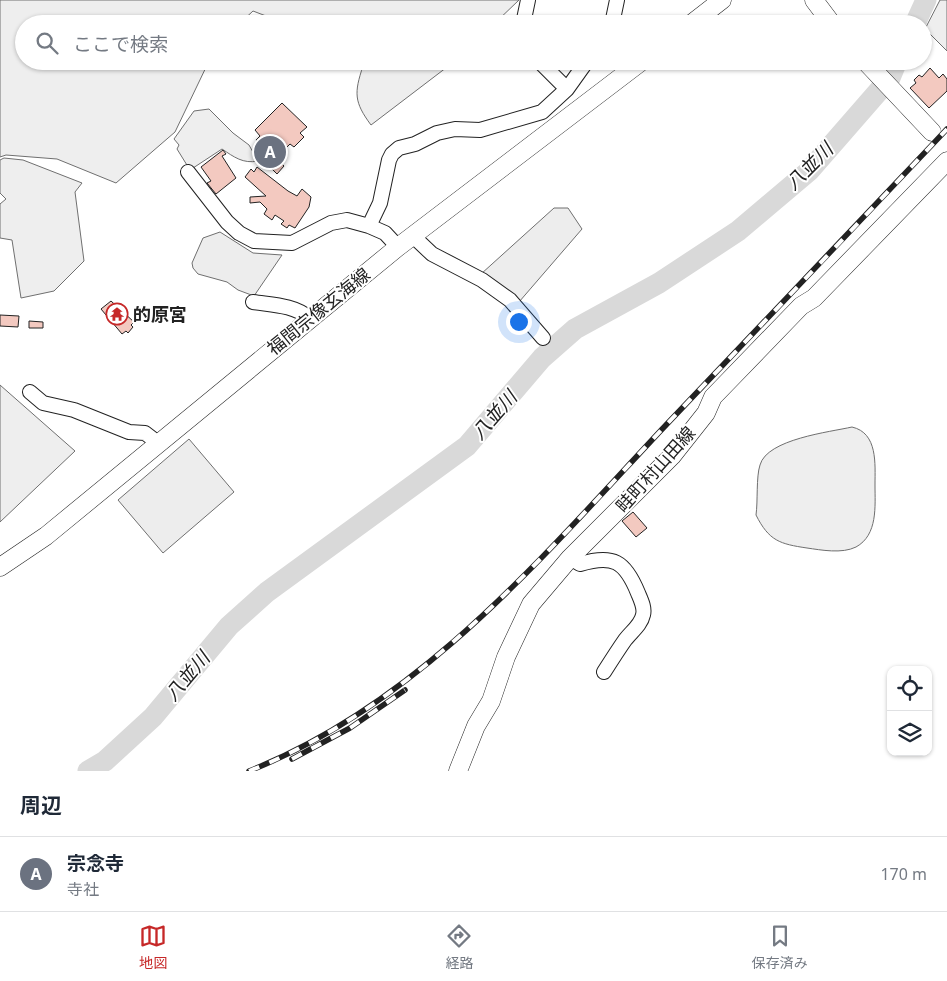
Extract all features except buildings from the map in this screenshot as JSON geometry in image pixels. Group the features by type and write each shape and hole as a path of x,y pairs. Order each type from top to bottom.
{"main road":[{"path":"702,15 722,0"},
{"path":"814,0 825,15"},
{"name":"福間宗像玄海線","path":"0,567 46,536 309,318 398,247 630,70"},
{"path":"874,70 932,132"},
{"name":"畦町村山田線","path":"458,771 476,726 491,701 506,657 532,604 570,558 672,456 706,412 713,397 719,390 801,306 821,291 947,161"}],"street":[{"path":"525,15 528,0"},
{"path":"614,15 617,0"},
{"path":"549,70 567,89"},
{"path":"369,226 380,203 389,160 392,154 399,148 415,144 437,133 455,129 480,130 542,112 567,89 581,70"},
{"path":"555,102 569,117"},
{"path":"188,172 227,222 239,233 254,241 292,243 331,223 347,220 385,233 398,247"},
{"path":"413,236 432,254 482,280 510,300 542,338"},
{"path":"253,302 289,308 302,312 309,318"},
{"path":"30,392 43,403 74,410 129,432 145,434 158,443"},
{"path":"570,558 580,564 601,558 614,561 630,574 643,605 644,614 641,621 604,672"}],"shaded area":[{"path":"0,0 519,0 503,15 263,15 253,11 249,15 15,15 15,70 205,70 175,132 116,183 57,159 6,155 0,157"},
{"path":"940,0 947,0 947,51 932,36 932,15"},
{"path":"362,70 443,70 371,125 361,110 357,97"},
{"path":"209,109 233,133 249,145 258,161 243,161 222,149 190,170 177,149 179,145 174,139 194,111"},
{"path":"4,158 23,160 82,183 75,192 84,261 54,291 21,298 12,240 0,238 0,204 6,199 0,193 0,160"},
{"path":"554,208 568,208 582,229 519,302 481,274"},
{"path":"220,232 253,253 282,255 254,296 238,290 227,282 198,274 193,268 192,263 203,238"},
{"path":"0,385 75,451 0,522"},
{"path":"852,427 860,430 867,436 871,442 875,459 875,511 872,528 868,535 856,547 838,551 798,546 776,540 766,531 756,515 759,470 765,456 774,449 800,438"},
{"path":"189,439 234,492 163,553 118,500"}],"waterway":[{"name":"八並川","path":"919,15 926,0"},
{"name":"八並川","path":"88,771 105,761 153,717 229,626 267,592 467,446 542,358 575,329 659,283 738,231 809,171 890,78 893,70"}],"railway":[{"path":"249,771 311,742 369,707 424,666 476,622 573,525 947,129"},
{"path":"292,759 350,728 405,690"}],"place":[{"name":"宗念寺","path":"270,152"},
{"name":"的原宮","path":"117,314"}]}
